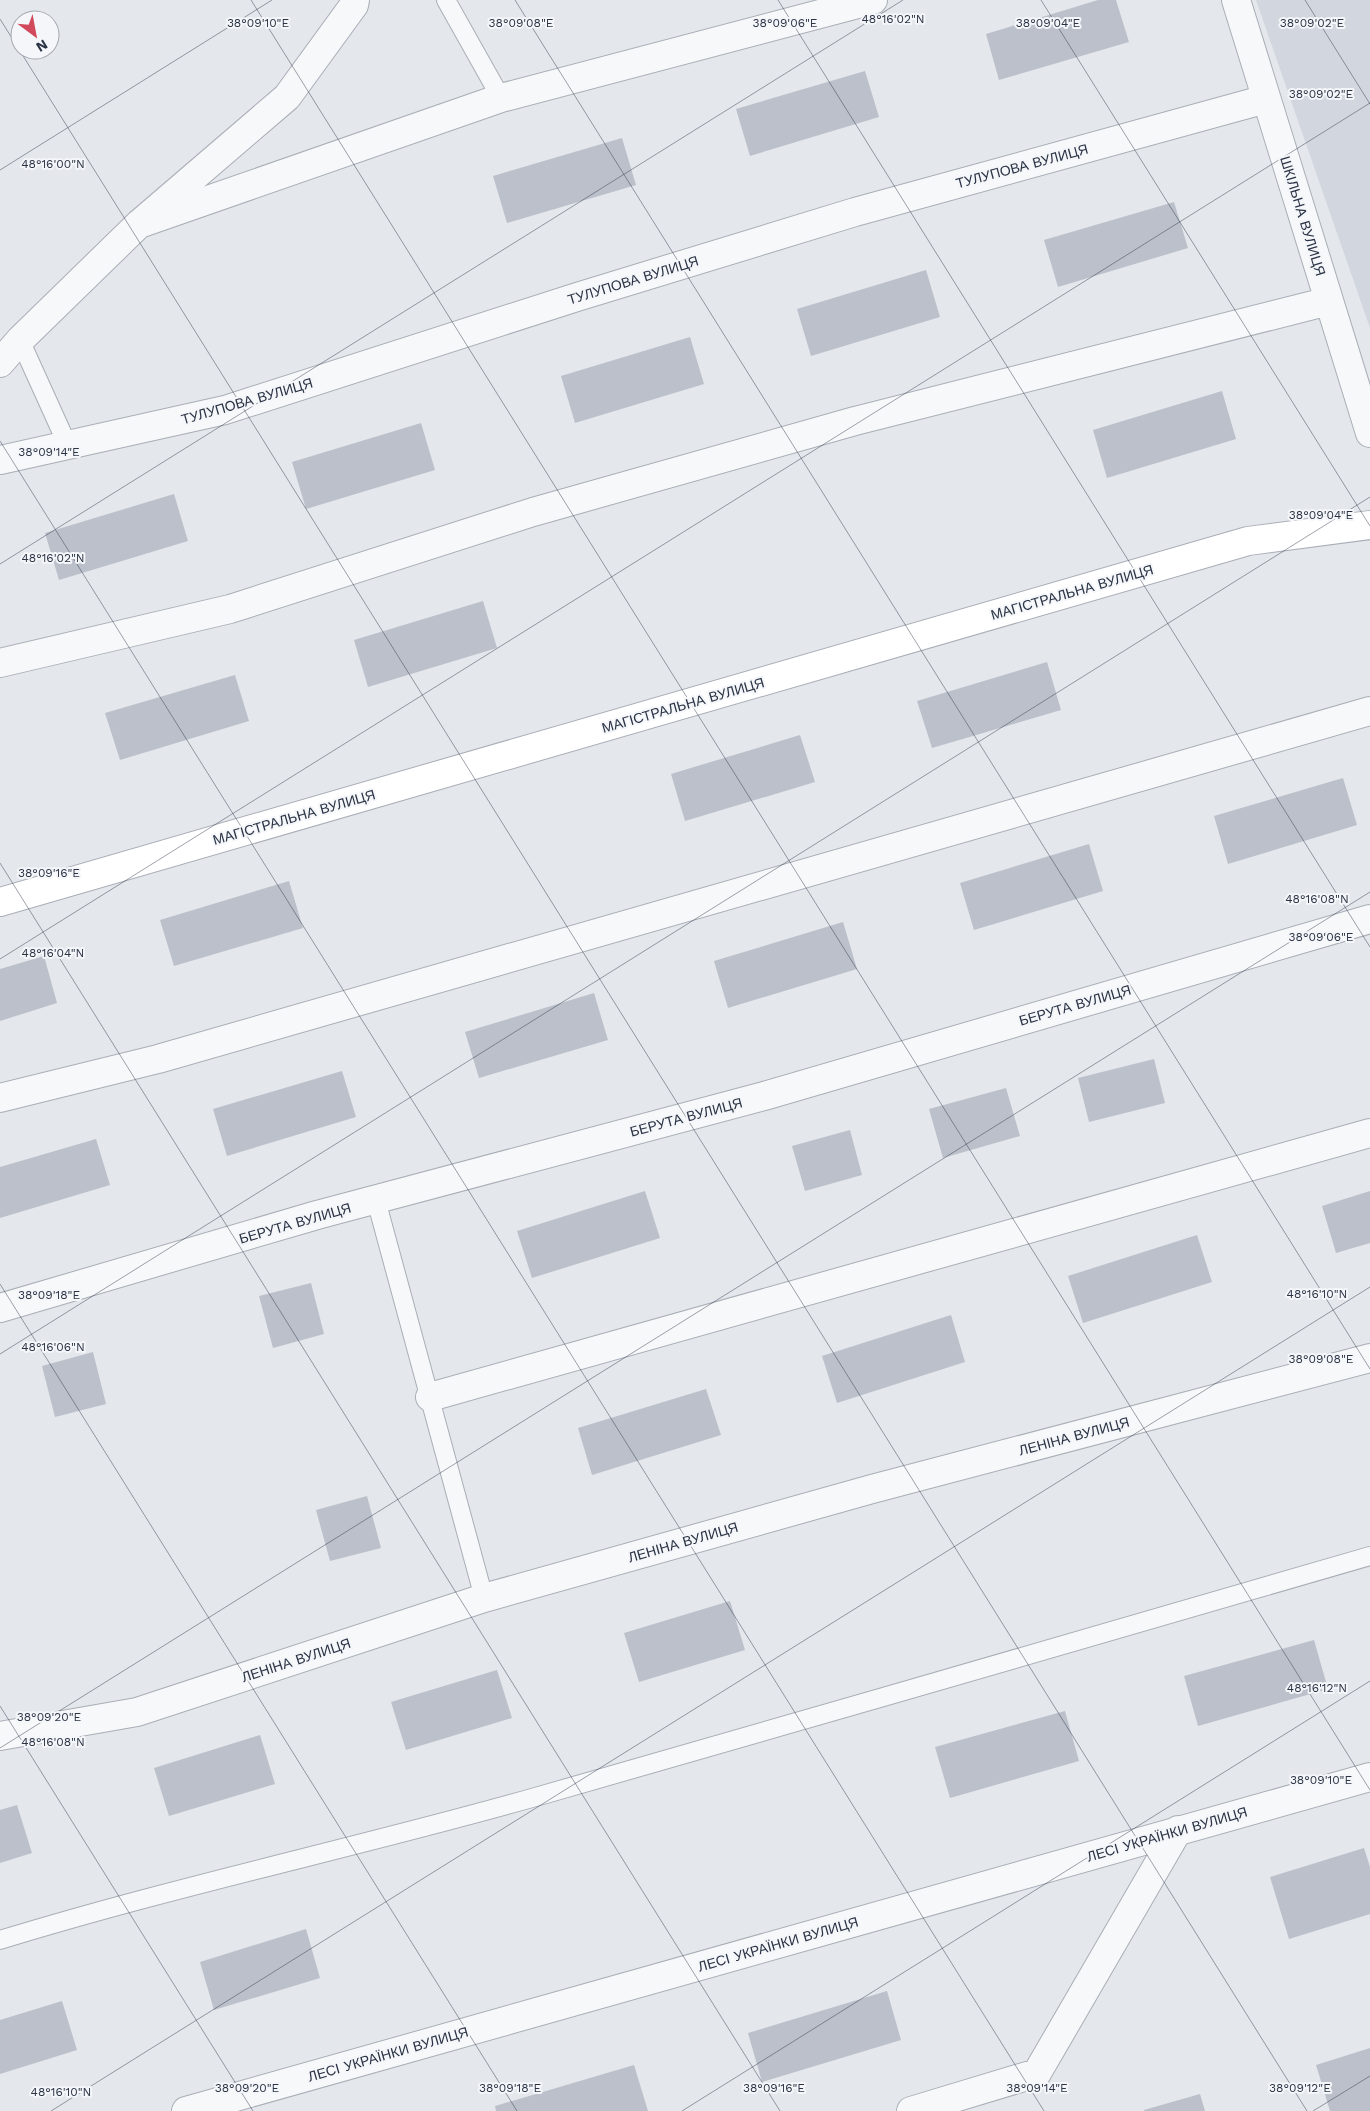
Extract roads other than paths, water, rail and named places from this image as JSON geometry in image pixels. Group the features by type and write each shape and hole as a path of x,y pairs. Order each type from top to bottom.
{"main road":[{"name":"МАГІСТРАЛЬНА ВУЛИЦЯ","path":"0,902 1248,541 1370,525"}],"street":[{"path":"0,363 20,340 139,224 287,97 354,5 355,0"},
{"path":"139,224 501,98 873,0"},
{"name":"ШКІЛЬНА ВУЛИЦЯ","path":"1236,0 1370,432"},
{"name":"ТУЛУПОВА ВУЛИЦЯ","path":"0,460 225,410 577,297 854,212 1266,99"},
{"path":"0,663 230,609 533,512 855,421 1329,301"},
{"path":"0,1098 158,1059 1370,711"},
{"name":"БЕРУТА ВУЛИЦЯ","path":"0,1308 376,1200 764,1096 1370,919"},
{"path":"430,1397 1370,1133"},
{"name":"ЛЕНІНА ВУЛИЦЯ","path":"0,1736 138,1712 484,1598 872,1489 1370,1358"},
{"name":"ЛЕСІ УКРАЇНКИ ВУЛИЦЯ","path":"186,2111 1370,1777"},
{"path":"911,2111 1037,2073 1178,1830"}],"lane":[{"path":"446,0 501,98"},
{"path":"20,340 68,446"},
{"path":"376,1200 484,1598"},
{"path":"0,1940 92,1912 529,1799 1370,1556"}]}
